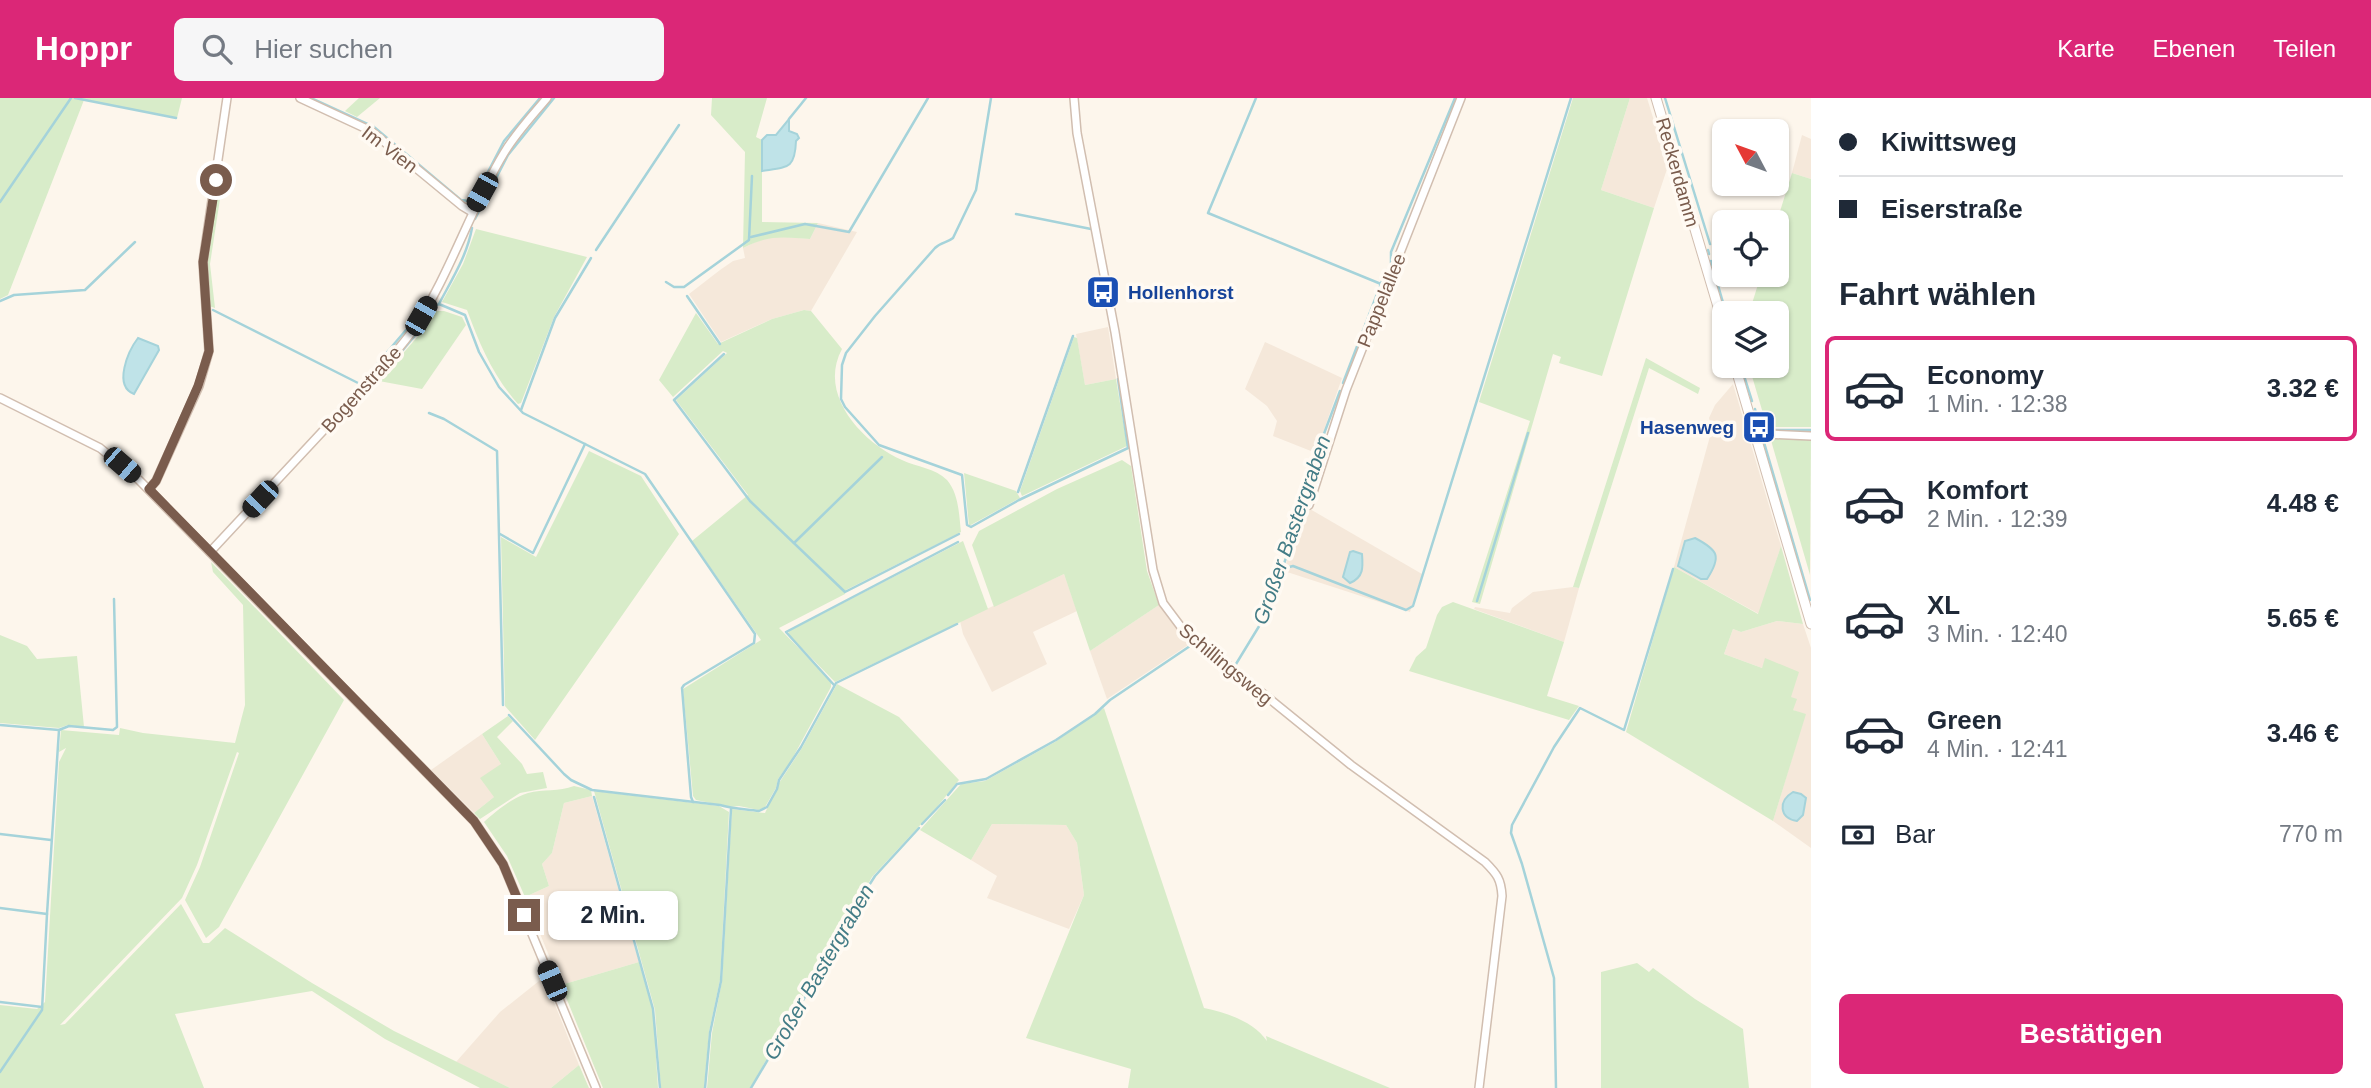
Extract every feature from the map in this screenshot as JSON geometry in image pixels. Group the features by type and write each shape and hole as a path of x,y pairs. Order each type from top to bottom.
{"street":[{"path":"149,489 156,481 194,396 209,351 203,262 227,98"},
{"name":"Im Vien","path":"300,98 371,131 472,212"},
{"name":"Bogenstraße","path":"210,552 390,359 413,330 504,153 547,98"},
{"name":"Schillingsweg","path":"1074,98 1077,133 1115,332 1153,570 1163,603 1181,627 1207,650 1351,765 1498,874 1502,881 1502,895 1479,1088"},
{"name":"Pappelallee","path":"1309,505 1346,390 1461,98"},
{"name":"Reckerdamm","path":"1656,98 1716,301"},
{"path":"1739,378 1811,624"},
{"path":"0,398 100,448 149,489 474,821 503,864 596,1088"},
{"path":"1756,437 1811,436"}],"shaded area":[{"path":"1630,98 1647,98 1668,166 1654,208 1601,190"},
{"path":"1802,135 1811,139 1811,179 1792,173"},
{"path":"818,223 857,232 811,311 804,310 772,319 721,342 689,294 733,261 745,258 743,248 774,236 810,239"},
{"path":"1108,327 1116,379 1085,385 1076,334"},
{"path":"1265,342 1342,378 1316,453 1273,436 1277,421 1267,406 1245,389"},
{"path":"1733,384 1781,546 1759,614 1674,567 1712,429 1709,418 1715,405"},
{"path":"1303,505 1422,574 1410,612 1284,571"},
{"path":"1064,574 1077,611 1033,632 1047,664 992,692 963,634 960,621"},
{"path":"1579,588 1564,642 1474,609 1510,613 1512,608 1533,592"},
{"path":"1159,605 1191,643 1107,699 1090,651"},
{"path":"1777,621 1803,624 1811,648 1811,848 1773,821 1805,715 1793,710 1791,697 1766,659 1762,668 1724,654 1733,629 1741,632"},
{"path":"482,734 501,764 494,797 474,813 431,770"},
{"path":"592,796 639,962 561,985 525,897 549,886 542,864 552,853 564,803"},
{"path":"992,824 1066,825 1077,843 1084,895 1069,929 987,898 997,876 971,860"},
{"path":"544,977 579,1065 551,1088 510,1088 456,1062 500,1012"}],"green space":[{"path":"0,98 182,98 177,118 84,100 8,295 0,299"},
{"path":"359,98 380,98 357,117 345,111"},
{"path":"712,98 767,98 756,137 762,140 762,222 818,223 810,239 775,238 743,248 745,152 711,115"},
{"path":"1573,98 1630,98 1601,190 1654,208 1602,376 1559,363 1561,357 1553,354 1480,604 1472,602 1530,421 1479,402"},
{"path":"1792,173 1811,179 1811,427 1767,427 1753,378 1789,378 1789,301 1753,301 1757,287 1789,287 1789,210 1780,210 1785,196 1789,196"},
{"path":"217,184 222,186 210,264 215,308 209,306 205,263"},
{"path":"476,229 587,257 554,317 521,403 518,404 488,360 467,310 442,302 463,264"},
{"path":"804,310 811,311 842,349 836,366 835,383 848,415 859,430 887,452 937,473 947,480 956,498 961,532 846,590 845,594 779,628 831,681 831,687 791,761 778,779 765,807 759,810 730,807 696,800 693,796 683,689 761,640 692,541 748,495 676,400 727,353 723,351 673,397 659,380 696,313 718,344 772,319"},
{"path":"437,311 462,317 466,325 422,389 379,381 419,335 431,314"},
{"path":"1074,337 1077,338 1085,385 1116,379 1127,446 1022,496 1020,491"},
{"path":"1646,358 1700,388 1698,394 1649,368 1579,588 1573,587"},
{"path":"1770,437 1811,438 1810,575"},
{"path":"589,451 641,476 679,534 535,740 505,706 501,537 536,557"},
{"path":"1122,460 1131,466 1147,571 1159,605 1090,651 1064,574 994,607 972,545 979,531 1057,489"},
{"path":"964,473 1016,491 1020,498 969,526"},
{"path":"963,541 988,609 835,682 788,634 789,631"},
{"path":"1781,546 1803,624 1777,621 1741,632 1733,629 1724,654 1762,668 1765,658 1799,672 1791,697 1797,699 1793,710 1806,714 1773,821 1626,732 1674,567 1758,614"},
{"path":"211,562 344,700 219,927 206,938 185,900 200,867 239,753 237,752 197,865 182,898 60,1025 65,1024 181,904 203,943 209,943 225,928 394,1031 510,1088 480,1088 385,1039 312,991 175,1014 204,1088 0,1088 0,1005 37,1009 45,1002 59,762 66,748 59,752 61,730 119,735 120,728 235,743 245,705 243,605 213,572"},
{"path":"1453,602 1564,642 1547,696 1579,706 1569,720 1409,671 1416,657 1426,648 1442,607"},
{"path":"0,635 27,646 37,659 77,656 84,727 68,725 59,728 0,723"},
{"path":"837,684 899,717 959,780 872,877 750,1088 707,1088 712,1033 722,981 732,809 765,813 779,783 802,748"},
{"path":"1104,708 1204,1008 1239,1019 1255,1028 1267,1041 1266,1036 1390,1088 1128,1088 1131,1069 1026,1038 1084,895 1077,843 1066,825 992,824 971,860 920,830 961,784 985,781 1055,742"},
{"path":"508,716 513,721 497,737 522,764 527,774 543,772 547,788 520,793 480,819 474,813 494,797 480,778 501,764 482,734"},
{"path":"574,786 591,790 592,796 564,803 552,853 542,864 549,886 525,897 507,856 484,822 504,805 522,795"},
{"path":"594,791 719,806 729,812 720,980 709,1032 704,1088 661,1088 655,1010"},
{"path":"639,962 653,1011 658,1088 603,1088 561,985"},
{"path":"1637,963 1649,972 1653,968 1743,1029 1749,1088 1601,1088 1601,972"},
{"path":"579,1065 589,1088 551,1088"}],"water":[{"path":"789,119 789,131 797,134 799,138 792,162 784,167 762,171 762,140 767,135 776,135"},
{"path":"138,338 158,346 159,350 134,394 124,384 123,376 130,351"},
{"path":"1695,538 1709,546 1715,554 1715,565 1707,579 1701,579 1678,566 1685,541"},
{"path":"1350,552 1362,554 1362,567 1358,578 1350,583 1343,577"},
{"path":"1793,792 1806,798 1803,815 1797,821 1787,816 1783,809 1785,800"}],"waterway":[{"path":"0,202 71,98"},
{"path":"75,98 176,118"},
{"path":"311,98 374,127 461,200 469,201 475,197 504,141 540,98"},
{"path":"475,219 508,155 554,98"},
{"path":"789,119 806,98"},
{"path":"751,237 805,224 849,232 928,98"},
{"path":"991,98 976,190 953,238 935,248 846,353 842,365 841,399 879,445 962,475 967,525 971,527 1019,500 1128,448 1118,379"},
{"path":"1256,98 1208,213 1381,284"},
{"name":"Großer Bastergraben","path":"1386,274 1391,265 1391,252 1455,98"},
{"path":"1282,569 1293,566 1406,610 1413,606 1571,98"},
{"path":"1665,98 1710,244"},
{"path":"596,250 679,125"},
{"path":"666,282 674,287 684,287 749,240 752,176"},
{"path":"1016,214 1091,229"},
{"path":"472,228 463,258 439,304 465,315 479,352 499,387 523,413 645,474 755,634 754,643 682,688 693,802"},
{"path":"0,301 14,295 85,290 135,242"},
{"path":"1708,250 1709,254"},
{"path":"521,410 555,318 591,258"},
{"path":"1711,261 1723,301"},
{"name":"Großer Bastergraben","path":"1343,383 1382,281"},
{"path":"687,296 720,344"},
{"path":"378,380 417,333 432,308 439,304"},
{"path":"213,310 360,384 406,330"},
{"path":"1018,492 1073,336"},
{"path":"724,354 674,400 750,501 845,592 959,534"},
{"path":"1745,378 1752,401"},
{"name":"Großer Bastergraben","path":"1233,665 1261,623 1273,598 1319,447 1340,391"},
{"path":"1755,409 1759,425"},
{"path":"429,413 497,451 503,705"},
{"path":"1770,430 1811,430"},
{"path":"1477,601 1528,433"},
{"path":"1763,439 1810,600"},
{"path":"500,534 533,553 585,444"},
{"path":"794,543 882,457"},
{"path":"834,685 786,632 958,542"},
{"path":"1556,1088 1554,978 1511,833 1512,825 1554,747 1580,708 1624,730 1673,569"},
{"path":"0,725 59,730 69,726 113,730 117,727 114,599"},
{"path":"509,715 564,774 592,790 759,811 767,807 779,780 801,747 836,683 957,624"},
{"name":"Großer Bastergraben","path":"1202,640 1228,661"},
{"name":"Großer Bastergraben","path":"948,795 957,784 986,779 1056,740 1193,644"},
{"path":"0,908 47,914 59,730"},
{"path":"594,797 653,1009 660,1088"},
{"name":"Großer Bastergraben","path":"922,824 945,800"},
{"path":"705,1088 710,1033 721,981 731,809"},
{"name":"Großer Bastergraben","path":"751,1088 875,876 919,828"},
{"path":"0,834 51,840"},
{"path":"0,1072 42,1010 47,914"},
{"path":"0,1002 42,1007"}],"place":[{"name":"Hollenhorst","path":"1103,292"},
{"name":"Hasenweg","path":"1759,427"}],"route":[{"path":"216,180 203,262 209,351 198,386 156,481 149,489 474,821 503,864 524,915"}]}
